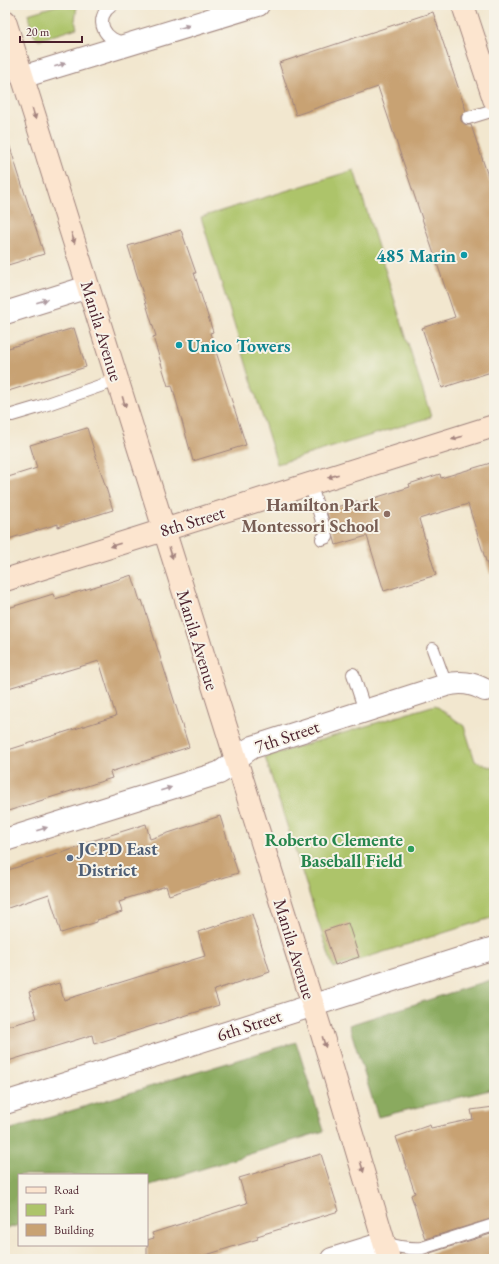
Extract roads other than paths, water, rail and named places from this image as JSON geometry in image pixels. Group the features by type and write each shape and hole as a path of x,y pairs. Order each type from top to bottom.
{"street":[{"path":"22,77 258,5"},
{"path":"463,5 494,99"},
{"name":"Manila Avenue","path":"7,34 22,77 313,1005 387,1251"},
{"path":"5,313 88,288"},
{"name":"8th Street","path":"5,580 494,426"},
{"name":"7th Street","path":"5,840 219,773 232,765 246,750 253,747 446,685 462,682 470,683 485,690"},
{"name":"6th Street","path":"5,1103 494,948"},
{"path":"332,1259 387,1251"}],"lane":[{"path":"112,5 107,8 102,19 104,30 107,35 118,42 131,44"},
{"path":"468,118 494,110"},
{"path":"12,415 117,380"},
{"path":"310,483 327,537 322,539"},
{"path":"433,649 446,685"},
{"path":"353,674 365,711"},
{"path":"387,1251 400,1248 422,1248 494,1225"}],"place":[{"name":"485 Marin","path":"464,255"},
{"name":"Unico Towers","path":"179,345"},
{"name":"Hamilton Park Montessori School","path":"387,514"},
{"name":"Roberto Clemente Baseball Field","path":"411,849"},
{"name":"JCPD East District","path":"70,858"}]}
